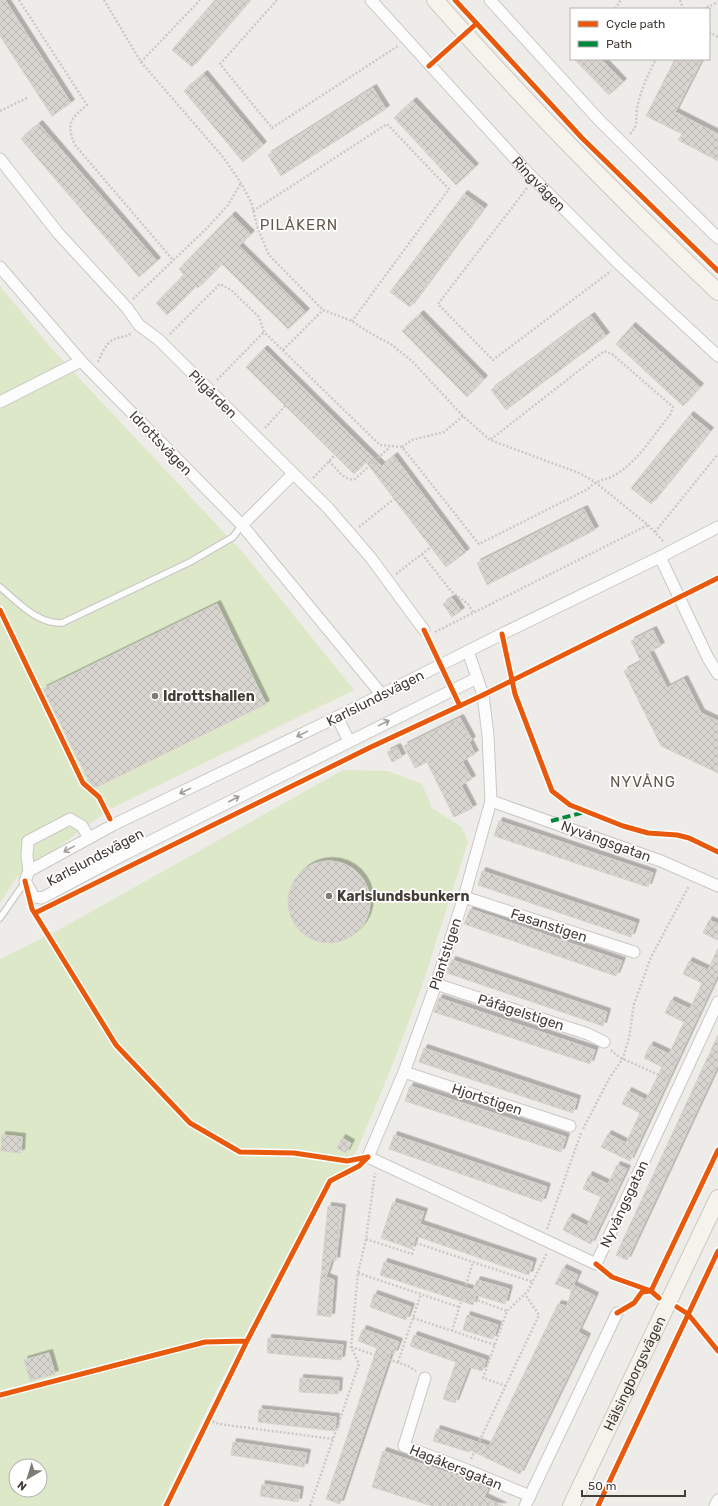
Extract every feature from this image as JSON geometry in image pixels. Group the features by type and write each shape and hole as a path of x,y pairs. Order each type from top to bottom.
{"main road":[{"path":"435,0 546,122 620,198 718,292"},
{"name":"Hälsingborgsvägen","path":"571,1506 718,1198"}],"street":[{"name":"Ringvägen","path":"371,0 535,179 619,264 718,356"},
{"path":"490,0 622,143 718,238"},
{"name":"Pilgården","path":"0,159 58,233 127,308 139,325 159,340 255,437 306,485 351,534 429,631"},
{"name":"Idrottsvägen","path":"0,267 81,360 242,526 382,695"},
{"path":"0,402 81,360"},
{"path":"242,526 293,474"},
{"name":"Karlslundsvägen","path":"476,678 127,853 42,898 34,897 27,876 89,838 660,558 718,526"},
{"path":"660,558 708,658 718,674"},
{"name":"Plantstigen","path":"368,1157 404,1072 436,984 464,897 491,801 488,735 483,695 468,651"},
{"path":"338,717 349,741"},
{"name":"Nyvångsgatan","path":"491,801 662,861 718,886"},
{"path":"27,876 28,841 70,819 82,826 89,838"},
{"name":"Fasanstigen","path":"464,897 634,952"},
{"name":"Påfågelstigen","path":"436,984 588,1034 604,1042"},
{"name":"Nyvångsgatan","path":"368,1157 596,1264 718,1002"},
{"name":"Hjortstigen","path":"404,1072 570,1126"},
{"name":"Hagåkersgatan","path":"425,1378 404,1446 467,1470 528,1501 617,1313"},
{"path":"715,1506 718,1500"}],"lane":[{"path":"0,587 37,617 52,623 62,623 190,562 233,537 242,526"},
{"path":"0,918 27,876"}],"path":[{"path":"19,0 87,105 73,116 69,131 75,144 173,260"},
{"path":"104,0 142,62 223,157 241,183 269,255 323,310 352,321 364,330 392,345 412,361 463,416 490,440 579,473 595,482 648,525 671,552"},
{"path":"142,62 200,0"},
{"path":"277,0 220,64 272,128 407,40"},
{"path":"705,8 718,2"},
{"path":"622,143 636,128 637,109 648,76 656,60"},
{"path":"0,111 26,98"},
{"path":"253,211 387,124 449,189 352,321"},
{"path":"535,179 438,304 493,360 605,277 619,264"},
{"path":"127,308 133,299 228,205 241,183"},
{"path":"159,340 170,334 220,284 231,290 259,317 264,332 380,445 402,448 479,544 588,489 595,482 617,474 633,460 670,415 673,407 612,354 604,351 490,440"},
{"path":"283,350 323,310"},
{"path":"81,360 97,364 103,352 112,340 128,336 139,325"},
{"path":"207,388 264,332"},
{"path":"255,437 285,406"},
{"path":"402,448 412,440 444,432 463,416"},
{"path":"329,461 346,479 352,480 356,479 391,446"},
{"path":"655,532 718,454"},
{"path":"306,485 335,455"},
{"path":"351,534 394,499"},
{"path":"429,631 472,612 648,525"},
{"path":"388,580 431,547"},
{"path":"422,554 451,590 468,604 472,612"},
{"path":"506,1386 484,1378 507,1312 525,1294 533,1282 581,1132 609,1079 623,1058 634,1004 651,957 695,876"},
{"path":"604,1042 613,1053 680,1084"},
{"path":"310,1506 360,1364 351,1347 358,1273 366,1239 375,1173 368,1157"},
{"path":"366,1239 412,1254 416,1243 533,1282"},
{"path":"452,1331 473,1262"},
{"path":"358,1273 459,1307"},
{"path":"398,1362 421,1294"},
{"path":"452,1506 467,1470 539,1315 525,1294"},
{"path":"463,1295 507,1312"},
{"path":"413,1318 495,1345"},
{"path":"351,1347 408,1366 425,1378"},
{"path":"209,1420 219,1424 333,1439"}],"green space":[{"path":"0,286 51,348 246,556 354,690 110,809 16,878 0,903"},
{"path":"343,770 388,771 422,784 432,808 462,827 468,842 421,989 390,1071 360,1143 348,1168 328,1179 313,1205 216,1391 161,1506 0,1506 0,959 53,933"}],"building":[{"path":"0,0 5,0 71,103 52,116 0,36"},
{"path":"215,0 250,0 192,67 172,50"},
{"path":"575,60 602,60 623,82 609,95"},
{"path":"674,60 701,60 675,112 718,134 718,161 678,140 682,134 646,116"},
{"path":"204,74 263,145 243,162 184,91"},
{"path":"373,88 386,109 281,176 268,155"},
{"path":"413,101 475,167 456,185 394,118"},
{"path":"39,124 157,261 139,277 21,139"},
{"path":"464,194 484,208 410,307 390,292"},
{"path":"232,215 251,234 239,246 306,312 288,329 222,264 198,288 196,286 167,315 156,303 184,275 179,269"},
{"path":"420,314 484,379 467,397 402,331"},
{"path":"591,316 606,336 506,410 491,390"},
{"path":"632,326 700,387 683,406 616,344"},
{"path":"264,349 382,466 394,456 466,552 446,567 366,462 354,474 246,367"},
{"path":"690,415 710,431 651,504 631,488"},
{"path":"584,509 595,530 487,585 477,563"},
{"path":"452,598 461,611 452,617 443,604"},
{"name":"Idrottshallen","path":"217,604 266,704 93,789 43,689"},
{"path":"653,630 661,646 649,652 667,688 684,679 701,713 718,721 718,773 661,746 624,671 641,662 631,641"},
{"path":"460,718 472,740 469,742 475,754 462,761 472,779 461,785 473,808 454,817 427,762 415,768 404,746"},
{"path":"397,747 402,757 392,762 387,752"},
{"path":"499,821 653,873 648,887 494,836"},
{"name":"Karlslundsbunkern","path":"329,861 345,864 358,873 367,886 370,902 367,918 358,931 345,940 329,943 313,940 300,931 291,918 288,902 291,886 300,873 313,864"},
{"path":"482,871 636,923 631,937 478,885"},
{"path":"470,909 622,961 616,976 464,924"},
{"path":"709,920 718,924 718,940 703,933"},
{"path":"718,948 718,974 630,1161 601,1147 608,1134 626,1143 640,1113 622,1104 628,1091 646,1100 662,1067 644,1058 650,1045 669,1054 684,1022 665,1013 671,1000 690,1009 702,983 683,974 689,961 708,970"},
{"path":"452,960 607,1012 603,1026 447,973"},
{"path":"439,998 595,1050 590,1064 434,1012"},
{"path":"718,1035 718,1065 627,1260 616,1255"},
{"path":"424,1048 577,1099 573,1113 419,1062"},
{"path":"410,1086 566,1137 561,1152 405,1101"},
{"path":"2,1135 22,1137 21,1153 1,1151"},
{"path":"394,1135 547,1187 542,1202 389,1149"},
{"path":"342,1138 351,1143 346,1153 337,1148"},
{"path":"617,1165 627,1169 591,1244 563,1230 569,1217 587,1226 601,1197 583,1189 589,1175 608,1184"},
{"path":"393,1202 424,1212 420,1224 533,1262 529,1275 416,1236 412,1249 381,1238"},
{"path":"328,1206 342,1208 336,1261 332,1259 326,1277 334,1280 331,1317 317,1315"},
{"path":"384,1262 473,1290 477,1280 509,1289 505,1304 476,1295 473,1305 380,1275"},
{"path":"563,1268 578,1275 571,1290 555,1284"},
{"path":"573,1285 595,1296 578,1332 587,1337 520,1474 470,1450 469,1452 433,1441 437,1429 489,1446 558,1304 567,1306"},
{"path":"374,1294 411,1307 406,1320 370,1307"},
{"path":"467,1315 498,1325 493,1339 463,1330"},
{"path":"363,1329 399,1342 394,1354 391,1353 340,1504 326,1499 377,1348 358,1341"},
{"path":"414,1335 486,1360 482,1371 469,1367 455,1403 443,1399 456,1362 410,1346"},
{"path":"268,1338 343,1345 341,1360 267,1353"},
{"path":"49,1353 55,1374 30,1381 24,1360"},
{"path":"300,1378 339,1381 338,1394 299,1392"},
{"path":"259,1409 336,1417 335,1431 258,1422"},
{"path":"233,1442 307,1453 304,1467 231,1455"},
{"path":"383,1451 470,1480 488,1489 484,1497 503,1506 432,1506 372,1487"},
{"path":"262,1484 300,1490 298,1502 260,1496"}],"marked path":[{"path":"551,821 585,812"}],"cycle path":[{"path":"455,0 582,138 718,271"},
{"path":"429,66 476,24"},
{"path":"35,913 371,747 483,695 718,578"},
{"path":"0,610 83,783 99,797 110,819"},
{"path":"424,630 460,706"},
{"path":"502,634 515,694 552,791 570,805 623,826 648,833 677,835 689,838 718,852"},
{"path":"25,881 32,909 116,1045 190,1123 240,1152 294,1153 347,1161 368,1157"},
{"path":"617,1313 634,1303 642,1292 651,1291 718,1150"},
{"path":"166,1506 247,1341 330,1181 359,1166 368,1157"},
{"path":"598,1506 718,1251"},
{"path":"596,1264 612,1277 651,1291 659,1298"},
{"path":"677,1307 688,1314 718,1351"},
{"path":"0,1395 205,1342 247,1341"}],"place":[{"name":"Idrottshallen","path":"155,696"},
{"name":"Karlslundsbunkern","path":"329,896"}],"district":[{"name":"PILÅKERN","path":"299,225"},
{"name":"NYVÅNG","path":"643,782"}]}
